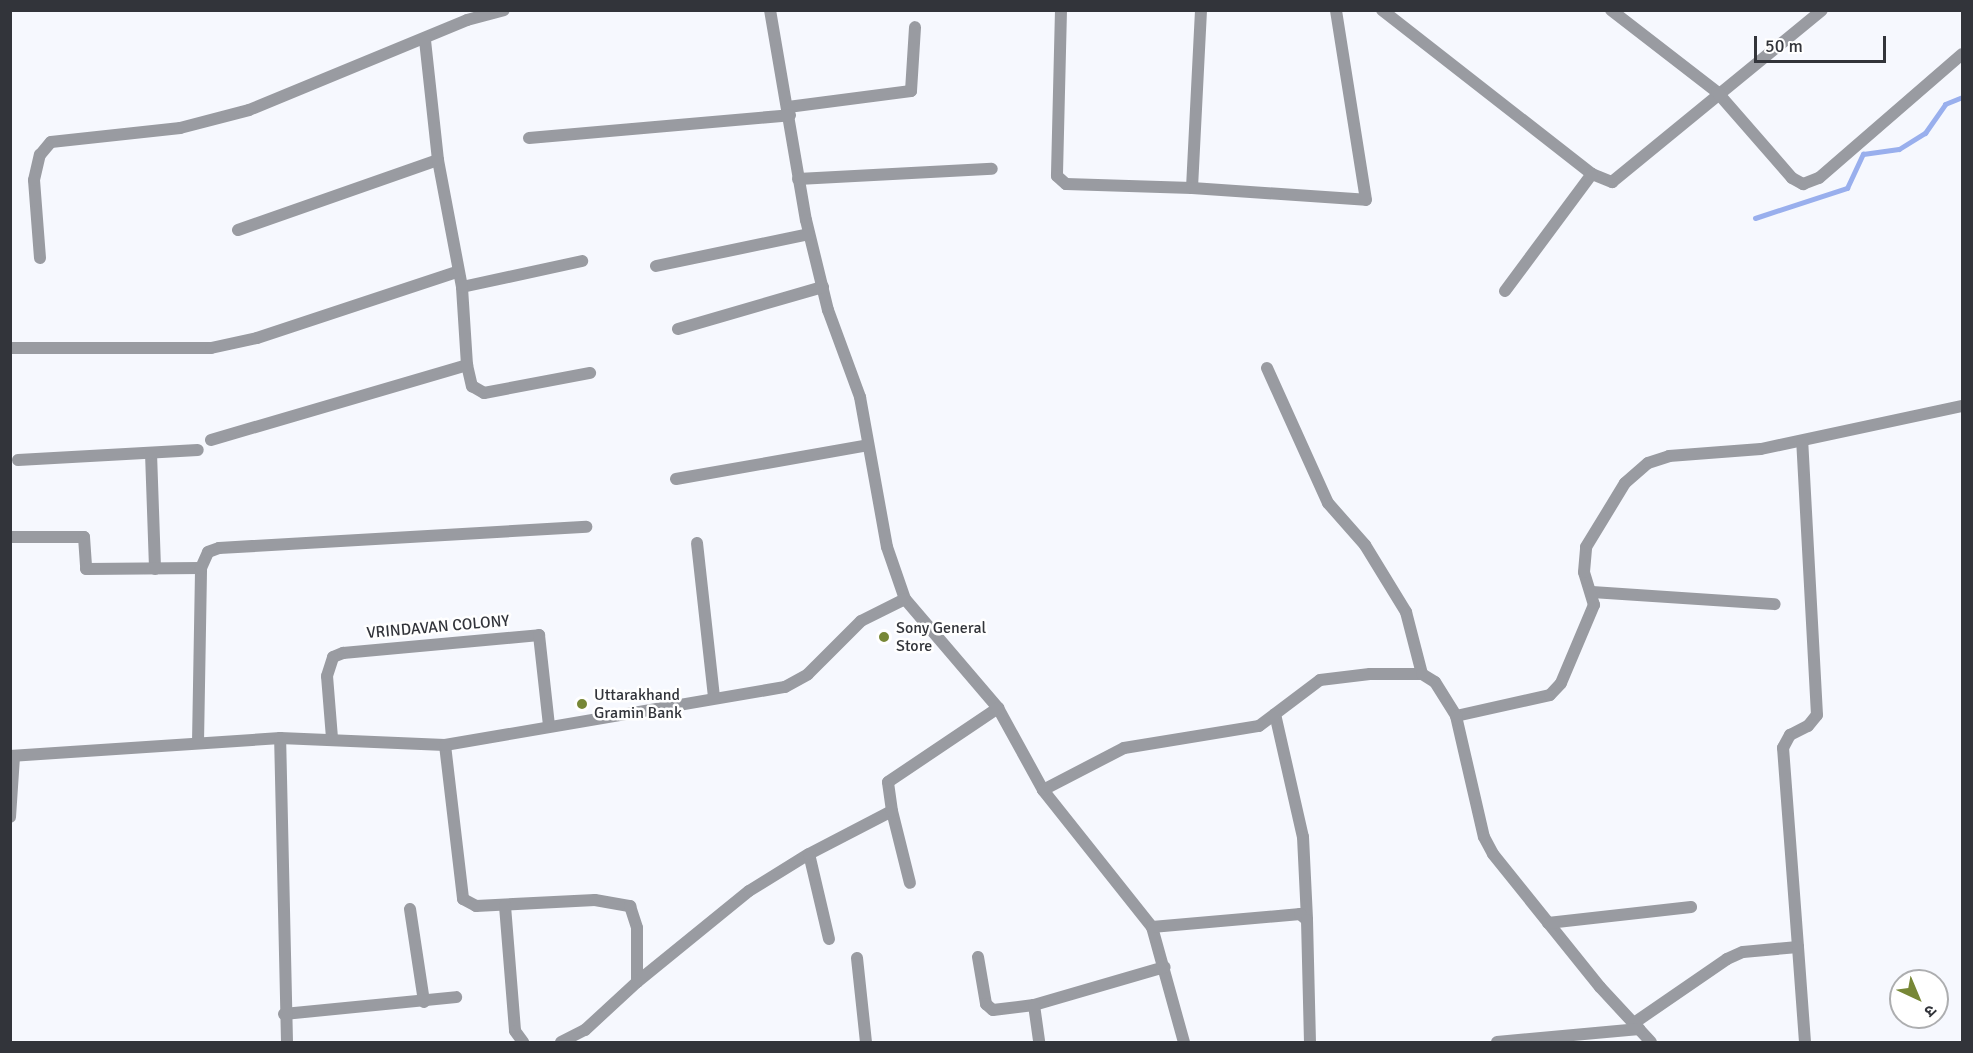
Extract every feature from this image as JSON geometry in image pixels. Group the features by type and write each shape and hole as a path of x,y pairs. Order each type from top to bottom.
{"street":[{"path":"40,258 34,180 40,155 51,142 180,128 249,110 424,40 467,20 504,10"},
{"path":"770,10 809,234 823,287 860,397 887,547 905,599 998,708 1043,790 1152,927 1165,967 1184,1042"},
{"path":"1061,10 1057,176 1066,184 1192,188 1366,200 1336,10"},
{"path":"1192,188 1201,10"},
{"path":"1382,10 1592,174 1615,181 1717,92 1822,10"},
{"path":"1611,10 1717,92 1792,178 1810,183 1962,54"},
{"path":"529,138 789,111 911,91 915,27"},
{"path":"424,40 438,160 457,272 462,287 467,365 472,386 484,393 590,373"},
{"path":"238,230 438,160"},
{"path":"798,179 992,169"},
{"path":"1505,291 1592,174"},
{"path":"656,266 809,234"},
{"path":"462,287 582,261"},
{"path":"10,348 221,346 457,272"},
{"path":"678,329 823,287"},
{"path":"211,440 467,365"},
{"path":"1267,368 1328,503 1360,539 1406,612 1422,674"},
{"path":"1456,716 1555,691 1594,604 1584,572 1586,547 1625,483 1648,463 1669,456 1726,453 1802,442 1962,406"},
{"path":"1802,442 1817,715 1808,726 1790,735 1783,748 1804,1042"},
{"path":"676,479 868,445"},
{"path":"18,460 198,450"},
{"path":"151,453 155,568"},
{"path":"198,743 201,568 208,552 219,548 586,527"},
{"path":"10,537 84,537 86,569 201,568"},
{"path":"697,543 714,698"},
{"path":"1592,592 1775,604"},
{"path":"10,817 12,756 280,738 332,738 378,744 445,745 714,698 796,683 861,621 905,599"},
{"name":"VRINDAVAN COLONY","path":"332,738 327,676 333,657 343,652 539,635 549,726"},
{"path":"1043,790 1124,748 1252,728 1275,714 1320,680 1370,674 1422,674 1435,682 1456,716 1485,837 1500,866 1650,1042"},
{"path":"910,883 892,811 889,780 998,708"},
{"path":"1275,714 1303,837 1310,1042"},
{"path":"280,738 284,1014 287,1042"},
{"path":"445,745 459,890 470,905 505,906 595,900 630,906 637,928 637,982"},
{"path":"561,1042 585,1030 637,982 749,891 809,854 892,811"},
{"path":"809,854 829,939"},
{"path":"505,906 515,1031 522,1042"},
{"path":"1548,923 1691,907"},
{"path":"410,909 424,1002"},
{"path":"1152,927 1294,912 1307,920"},
{"path":"1497,1042 1637,1026 1727,959 1743,952 1798,947"},
{"path":"978,957 990,1009 1035,1005 1165,967"},
{"path":"857,958 867,1042"},
{"path":"284,1014 424,1002 456,997"},
{"path":"1035,1005 1039,1042"}],"waterway":[{"path":"1755,218 1847,188 1863,154 1899,149 1925,133 1945,104 1962,97"}],"place":[{"name":"Sony General Store","path":"884,637"},
{"name":"Uttarakhand Gramin Bank","path":"582,704"}]}
